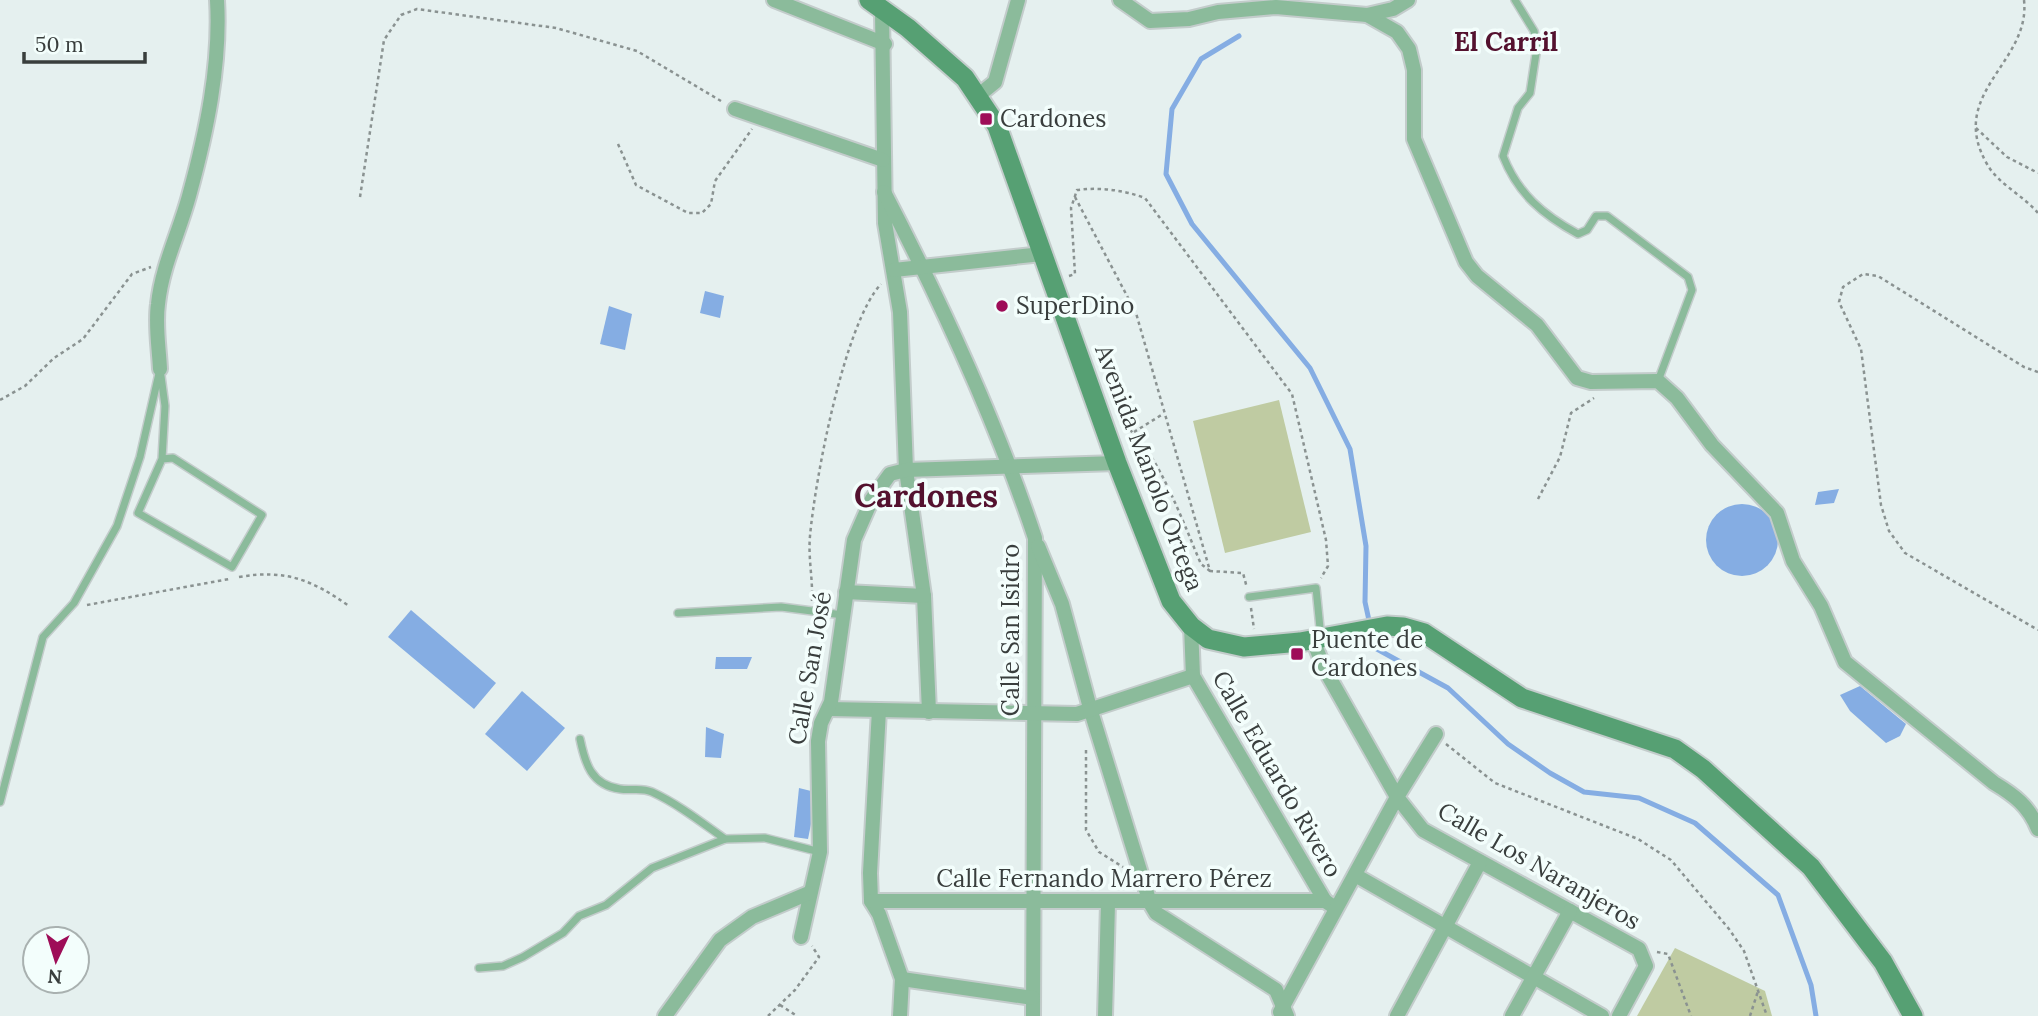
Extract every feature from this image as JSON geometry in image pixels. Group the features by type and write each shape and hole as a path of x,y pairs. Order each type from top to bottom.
{"street":[{"path":"160,369 157,306 167,260 189,197 214,76 217,0"},
{"path":"774,0 885,44"},
{"path":"979,95 995,82 1018,0"},
{"path":"1120,0 1150,21 1189,19 1218,12 1276,7 1367,15 1392,9 1408,0"},
{"path":"877,4 885,44 885,223 900,312 906,470 923,596 929,712"},
{"name":"Avenida Manolo Ortega","path":"877,4 965,78 979,95 997,126 1117,463 1171,601 1191,626 1209,639 1244,647 1317,639 1387,626 1424,633 1522,698 1675,750 1703,769 1811,867 1883,962 1913,1016"},
{"path":"1367,15 1397,32 1409,48 1413,70 1414,139 1466,262 1477,276 1536,326 1577,378 1607,382 1658,381 1677,398 1712,445 1777,513 1793,561 1821,606 1845,663 2018,799 2033,816 2038,829"},
{"path":"735,109 883,160"},
{"name":"Calle San Isidro","path":"884,192 961,348 1011,467 1035,538 1033,1016"},
{"path":"894,270 1042,254"},
{"path":"906,470 1117,463"},
{"name":"Calle San José","path":"801,937 820,852 818,741 821,723 829,709 854,540 872,499 890,474 906,470"},
{"path":"1035,538 1062,604 1090,708 1150,904 1156,913 1276,990 1282,1013"},
{"path":"846,592 923,596"},
{"name":"Calle Eduardo Rivero","path":"1191,626 1193,676 1330,904"},
{"name":"Calle Los Naranjeros","path":"1317,639 1324,667 1397,797 1423,830 1639,949 1646,966 1619,1016"},
{"path":"829,709 1077,714 1175,685 1193,676"},
{"path":"879,710 870,873 871,901 879,914 901,979 900,1016"},
{"path":"1282,1013 1330,904 1355,875 1397,797 1436,734"},
{"path":"1396,1016 1480,862"},
{"path":"1355,875 1602,1016"},
{"path":"664,1016 720,940 752,917 809,893"},
{"name":"Calle Fernando Marrero Pérez","path":"871,901 1330,904"},
{"path":"1105,1016 1108,903"},
{"path":"1512,1016 1570,911"},
{"path":"901,979 1033,998"}],"lane":[{"path":"1515,0 1534,31 1537,47 1530,93 1518,108 1503,156 1511,177 1531,203 1556,222 1578,234 1587,230 1596,216 1606,216 1689,277 1692,290 1658,381"},
{"path":"160,369 165,406 162,459 138,513 232,567 262,515 173,458 162,459"},
{"path":"0,803 43,637 74,603 117,526 140,457 160,369"},
{"path":"1249,597 1316,588 1317,639"},
{"path":"678,613 781,607 843,615"},
{"path":"580,739 585,766 601,782 619,789 645,789 657,794 724,839"},
{"path":"479,968 503,967 523,957 563,933 579,916 606,905 652,868 724,839 765,838 820,852"}],"path":[{"path":"2024,0 2026,17 1979,100 1975,127 1988,167 2038,213"},
{"path":"360,197 384,40 401,15 417,9 556,28 637,51 735,109"},
{"path":"618,144 636,186 688,213 702,213 711,205 715,181 760,118"},
{"path":"1975,127 2007,157 2038,173"},
{"path":"1049,276 1062,271 1068,276 1075,274 1071,208 1077,190 1094,188 1130,192 1145,198 1292,394 1326,540 1328,566 1316,588"},
{"path":"1075,197 1136,313 1210,571"},
{"path":"0,400 25,386 54,358 83,339 132,274 167,260"},
{"path":"811,611 810,537 828,425 857,327 872,293 894,270"},
{"path":"2038,372 2024,367 1878,276 1863,274 1843,287 1839,302 1861,349 1881,505 1889,531 1905,553 2038,630"},
{"path":"1538,499 1560,457 1572,413 1595,397 1607,382"},
{"path":"1134,432 1163,414"},
{"path":"1105,430 1125,426 1134,432 1161,473 1201,564 1210,571 1243,573 1249,597 1254,646"},
{"path":"74,603 86,606 247,576 282,574 318,585 349,606"},
{"path":"1096,728 1086,748 1086,830 1099,852 1143,880"},
{"path":"1436,734 1495,783 1638,839 1671,860 1744,951 1767,1016"},
{"path":"768,1016 819,957 801,937"},
{"path":"1639,949 1668,954 1690,1016"},
{"path":"1750,1016 1758,991"},
{"path":"780,1005 797,1016"}],"green space":[{"path":"1279,400 1311,532 1225,553 1193,421"},
{"path":"1675,948 1765,991 1772,1016 1637,1016"}],"water":[{"path":"705,291 724,296 720,318 700,313"},
{"path":"609,306 632,314 625,350 600,344"},
{"path":"1839,489 1834,503 1815,505 1818,492"},
{"path":"1742,504 1762,510 1772,520 1778,540 1772,560 1762,570 1742,576 1722,570 1712,560 1706,540 1712,520 1722,510"},
{"path":"411,610 496,683 474,709 388,637"},
{"path":"716,657 752,657 747,669 715,669"},
{"path":"1860,686 1906,724 1900,736 1886,743 1850,711 1840,695"},
{"path":"522,691 565,728 527,771 485,734"},
{"path":"706,727 724,734 721,758 705,757"},
{"path":"799,788 811,791 812,819 808,839 794,837"}],"waterway":[{"path":"1239,36 1201,59 1172,109 1166,174 1192,224 1310,368 1350,449 1366,546 1365,602 1375,648 1448,688 1508,744 1584,792 1639,798 1695,823 1778,895 1811,985 1816,1016"}],"place":[{"name":"Cardones","path":"986,119"},
{"name":"SuperDino","path":"1002,306"},
{"name":"Puente de Cardones","path":"1297,654"}],"district":[{"name":"El Carril","path":"1506,42"},
{"name":"Cardones","path":"926,496"}]}
